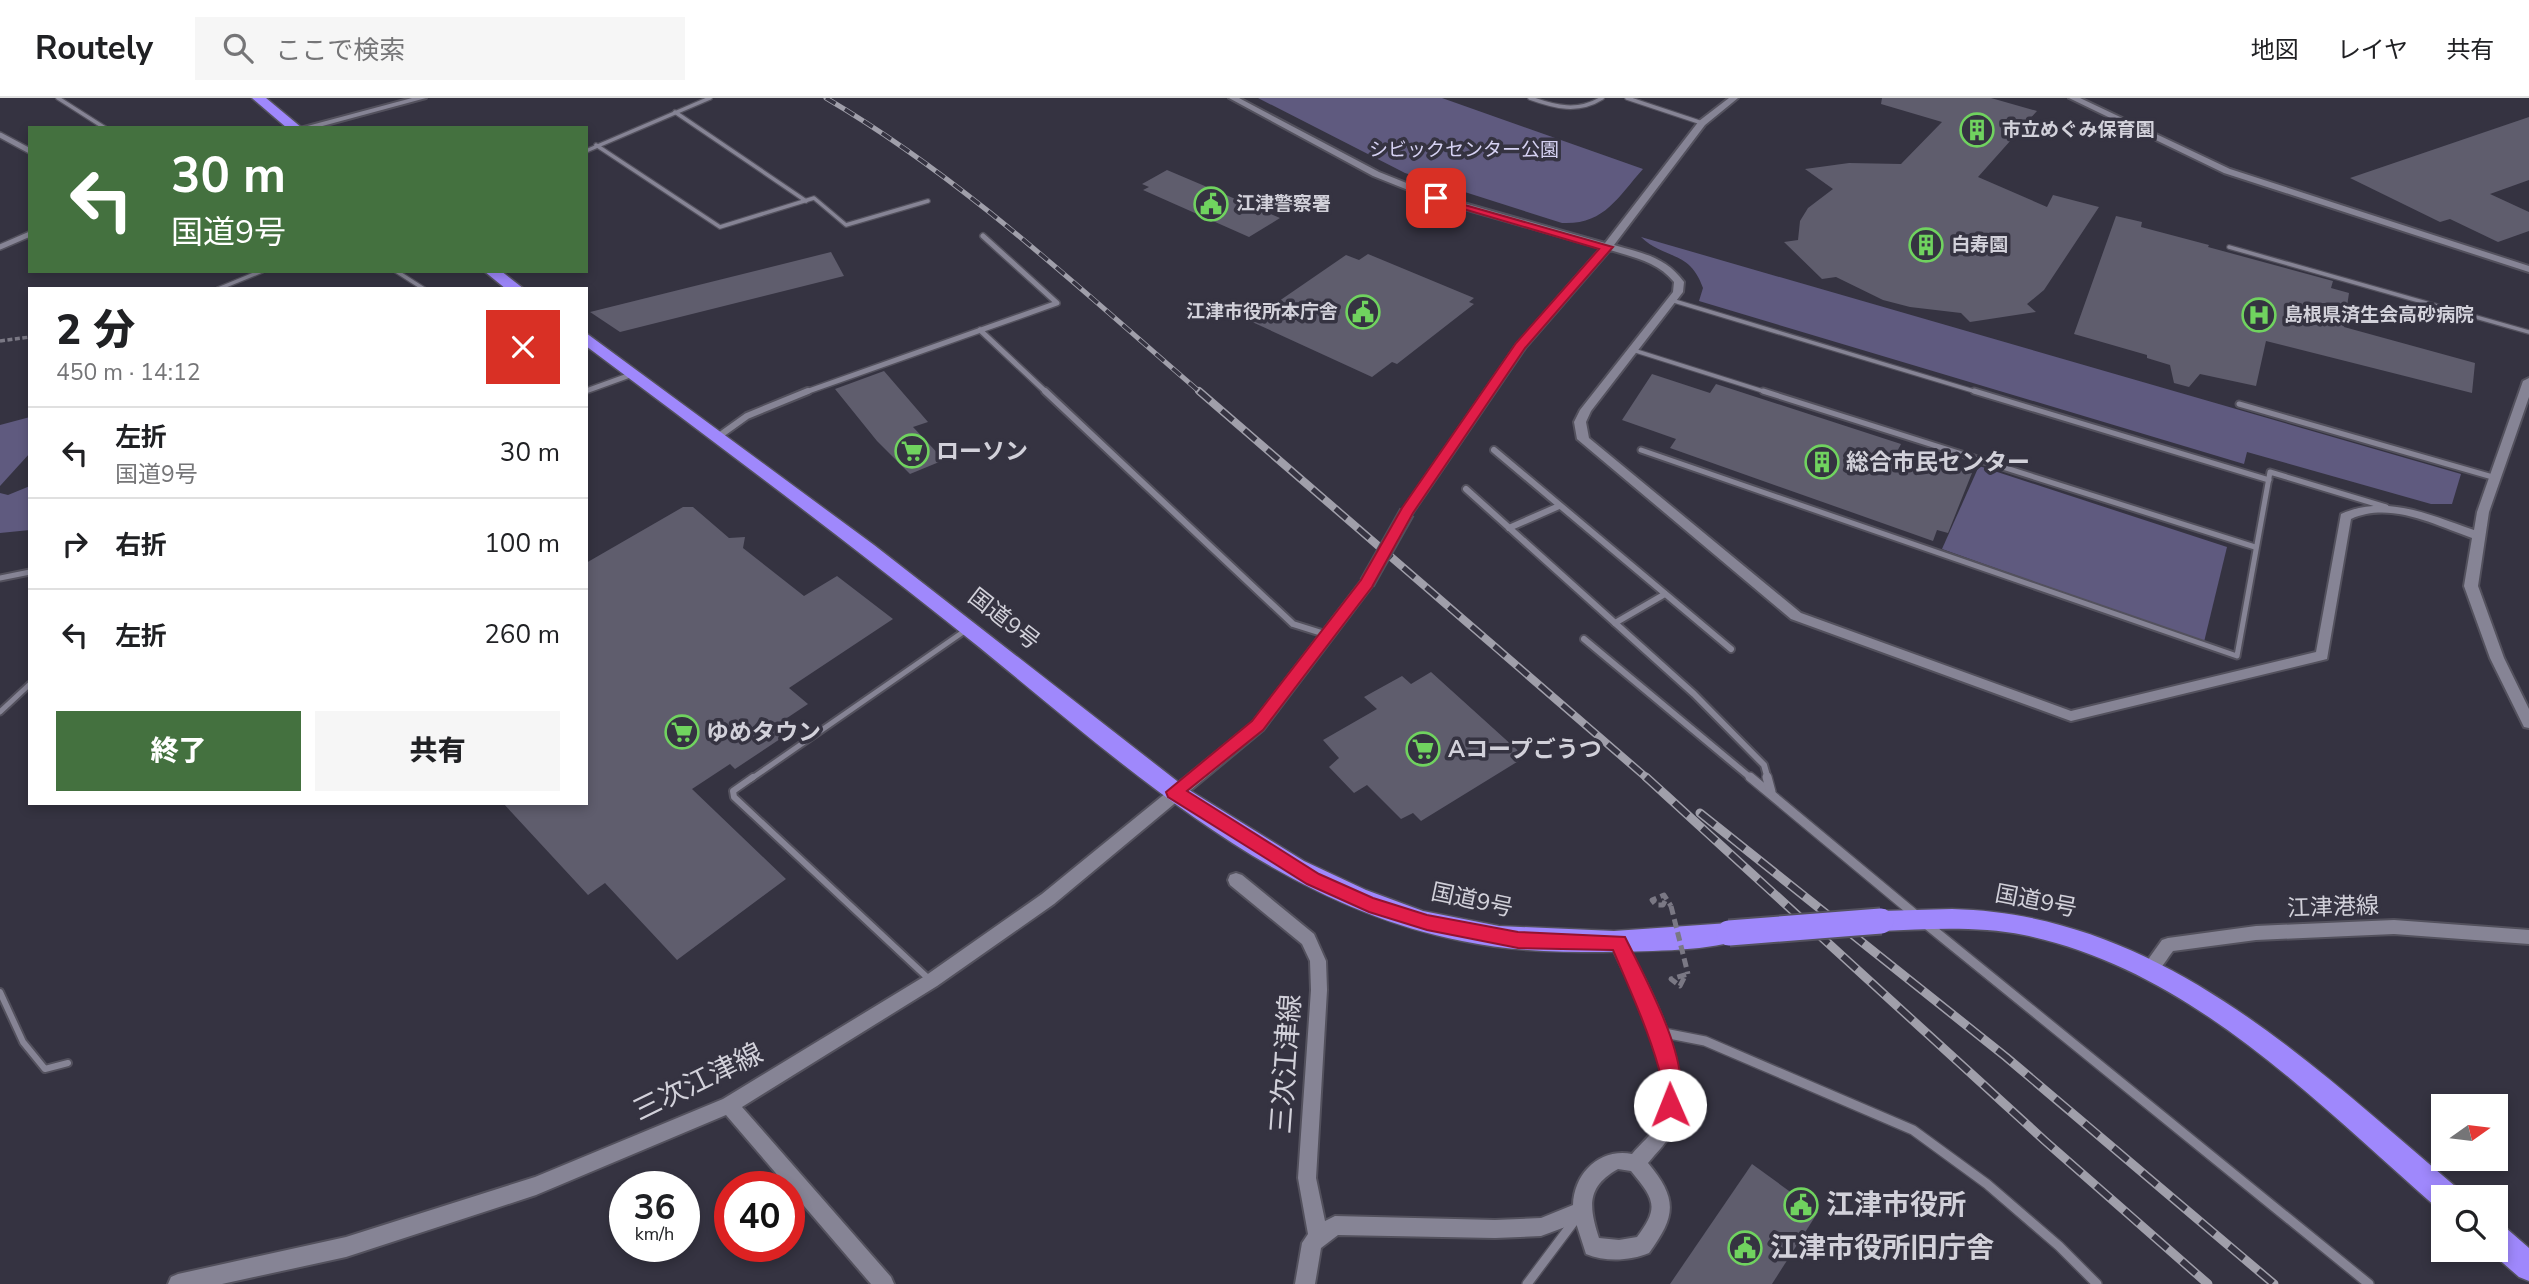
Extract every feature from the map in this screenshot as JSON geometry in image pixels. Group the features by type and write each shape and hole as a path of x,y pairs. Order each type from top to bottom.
{"highway":[{"path":"258,98 293,126"},
{"path":"494,273 513,287"},
{"name":"国道9号","path":"588,340 719,436 968,628 1174,792 1313,879 1369,904 1427,923 1504,938 1618,943 1921,920 1991,921 2026,926 2096,945 2150,968 2202,999 2293,1069 2432,1185"},
{"path":"2508,1249 2529,1267"}],"street":[{"path":"312,126 422,98"},
{"path":"1236,98 1376,174 1436,198 1641,256 1668,268 1679,286 1580,422 1583,439 1796,616 2071,716 2322,655 2345,517 2357,509 2373,507 2404,513 2477,535"},
{"name":"三次江津線","path":"178,1284 345,1247 536,1186 729,1105 931,981 1048,899 1174,792 1258,726 1367,583 1407,512 1521,346 1607,247 1702,123 1734,98"},
{"path":"2073,98 2227,171 2529,269"},
{"path":"0,135 28,150"},
{"path":"0,247 28,235"},
{"path":"719,436 747,416 780,401 1058,303 983,236"},
{"path":"981,330 1293,624 1328,635"},
{"path":"588,390 634,374"},
{"path":"2529,381 2477,535 2471,586 2497,658 2529,723"},
{"path":"1493,450 1731,649"},
{"path":"1466,489 1694,694 1764,765 1771,793"},
{"path":"1509,528 1559,506"},
{"path":"1615,623 1665,594"},
{"path":"1584,639 1921,920 2369,1284"},
{"name":"三次江津線","path":"1236,880 1308,939 1318,961 1319,990 1307,1178 1318,1236 1308,1258 1305,1284"},
{"name":"江津港線","path":"2150,968 2168,945 2256,933 2394,927 2529,937"},
{"path":"1618,943 1658,1032 1673,1084 1666,1125 1636,1163"},
{"path":"1658,1032 1705,1041 1913,1130 1997,1193 2097,1284"},
{"path":"729,1105 884,1284"},
{"path":"1527,1284 1580,1212 1587,1182 1601,1167 1617,1160 1636,1163 1658,1190 1664,1212 1656,1230 1643,1246 1619,1250 1593,1247 1580,1212"},
{"path":"1318,1236 1343,1223 1495,1229 1541,1227 1580,1212"}],"lane":[{"path":"58,98 102,126"},
{"path":"588,150 710,98"},
{"path":"1530,98 1570,109 1588,106 1602,98"},
{"path":"1627,98 1702,123"},
{"path":"675,112 806,201"},
{"path":"596,145 720,227 814,198 846,225 928,201"},
{"path":"2228,247 2529,332"},
{"path":"223,287 257,273"},
{"path":"399,273 421,287"},
{"path":"1671,300 2269,480"},
{"path":"1633,350 2255,547"},
{"path":"2239,404 2496,478"},
{"path":"1642,450 2237,656 2270,472 2404,513"},
{"path":"0,578 28,572"},
{"path":"931,981 734,797 733,791 968,628"},
{"path":"0,712 28,686"},
{"path":"0,992 23,1042 45,1069 68,1063"}],"path":[{"path":"0,341 28,337"},
{"path":"1665,901 1663,905 1656,905 1653,900 1658,895 1664,895 1671,906 1688,974 1671,979 1680,986 1684,978"}],"green space":[{"name":"シビックセンター公園","path":"1258,98 1442,98 1643,169 1609,208 1589,219 1562,223 1405,173"},
{"path":"1641,237 2461,474 2452,504 2431,504 2247,452 2244,464 1699,301 1703,288 1691,267"},
{"path":"28,418 28,455 0,486 0,425"},
{"path":"1979,466 2227,547 2204,642 1942,549"},
{"path":"28,487 28,530 0,533 0,493 8,495"}],"building":[{"name":"白寿園","path":"1882,98 1991,98 2037,111 1978,177 2047,207 2053,195 2099,207 2044,290 2027,304 2036,312 1970,322 1961,313 1910,307 1883,300 1836,277 1822,279 1784,242 1798,240 1800,221 1808,208 1833,189 1805,169 1849,163 1901,164 1942,122 1881,104"},
{"path":"2529,117 2529,180 2490,194 2529,212 2529,231 2498,242 2450,219 2440,222 2350,178"},
{"name":"江津警察署","path":"1167,170 1280,218 1249,237 1143,190 1149,187 1142,184"},
{"path":"2116,216 2142,222 2141,227 2333,281 2331,288 2349,293 2344,327 2475,363 2472,393 2266,341 2256,386 2200,374 2189,387 2174,383 2170,365 2147,358 2147,355 2074,334"},
{"path":"831,252 844,276 620,332 590,312"},
{"name":"江津市役所本庁舎","path":"1368,254 1474,298 1469,302 1474,304 1397,364 1392,362 1372,377 1250,321 1346,255 1359,260"},
{"path":"884,371 928,422 913,427 944,460 910,474 877,441 835,389"},
{"name":"総合市民センター","path":"1652,374 1710,393 1716,384 1901,444 1898,450 1972,473 1948,533 1937,530 1933,541 1670,448 1676,439 1622,420"},
{"name":"ゆめタウン","path":"683,507 693,507 729,538 745,537 743,548 804,596 837,576 893,619 789,688 808,704 772,728 783,737 735,769 730,764 692,789 786,879 677,960 605,883 588,895 505,805 588,805 588,562"},
{"name":"Aコープごうつ","path":"1431,672 1525,757 1421,821 1413,813 1401,819 1367,785 1354,793 1329,767 1339,758 1323,740 1377,709 1364,697 1402,676 1411,684"},
{"name":"江津市役所旧庁舎","path":"1752,1164 1818,1212 1772,1284 1670,1284"}],"railway":[{"path":"826,98 877,130 973,200 1066,275 1201,393"},
{"path":"1199,391 1648,779"},
{"path":"1646,777 2045,1141 2208,1284"},
{"path":"1700,813 2006,1057 2274,1284"}],"place":[{"name":"市立めぐみ保育園","path":"1977,130"},
{"name":"江津警察署","path":"1211,204"},
{"name":"白寿園","path":"1926,245"},
{"name":"江津市役所本庁舎","path":"1363,312"},
{"name":"島根県済生会高砂病院","path":"2259,315"},
{"name":"ローソン","path":"912,451"},
{"name":"総合市民センター","path":"1822,462"},
{"name":"ゆめタウン","path":"682,732"},
{"name":"Aコープごうつ","path":"1423,749"},
{"name":"江津市役所","path":"1801,1205"},
{"name":"江津市役所旧庁舎","path":"1745,1248"}],"route":[{"path":"1436,198 1607,247 1521,346 1407,512 1367,583 1258,726 1174,792 1313,879 1369,904 1427,923 1518,940 1618,943 1658,1032 1673,1084 1670,1105"}]}
